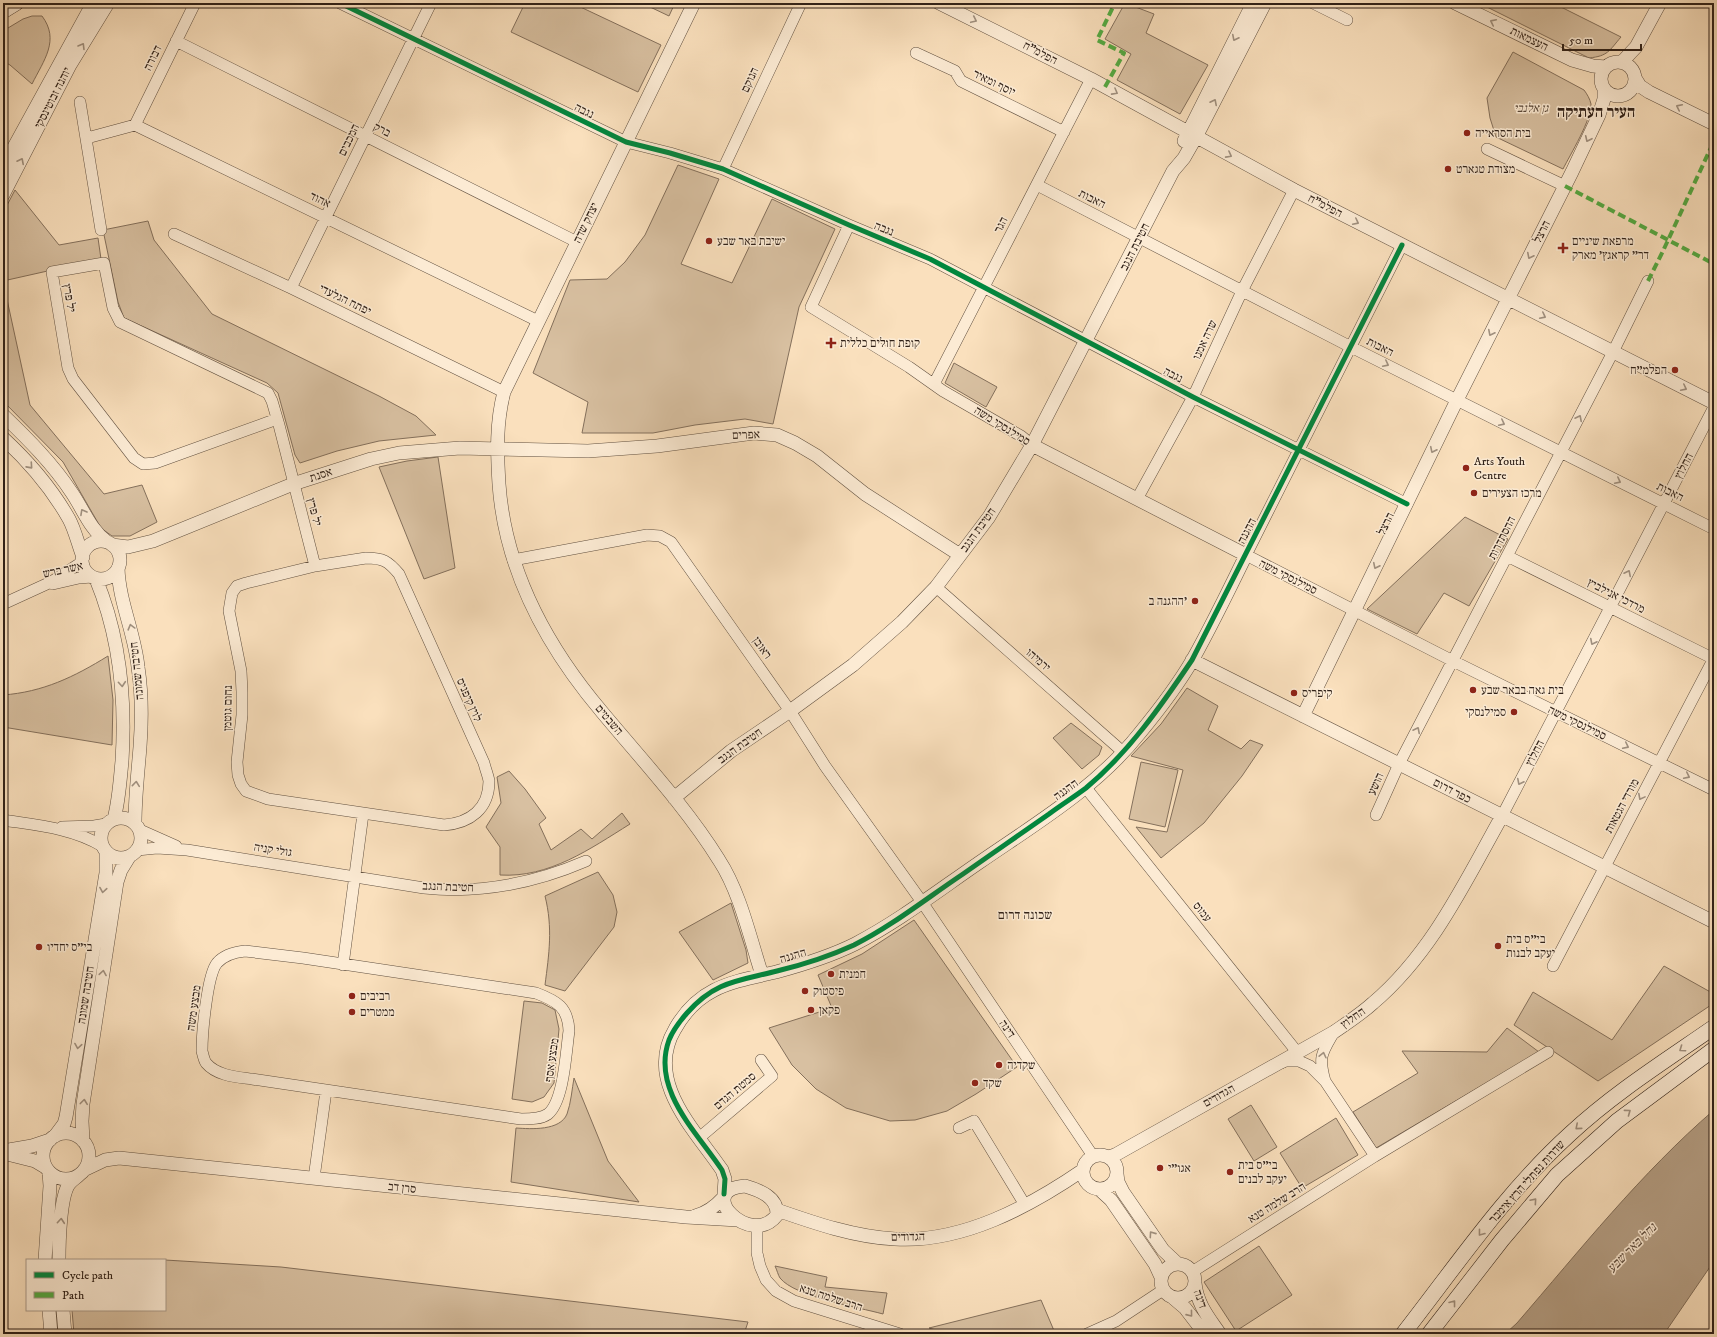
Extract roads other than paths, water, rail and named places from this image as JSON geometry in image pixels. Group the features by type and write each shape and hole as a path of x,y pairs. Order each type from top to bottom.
{"main road":[{"path":"3,12 16,3"},
{"name":"שדרות נפתלי הרץ אימבר","path":"1404,1333 1486,1228 1542,1161 1604,1105 1714,1027"},
{"name":"שדרות נפתלי הרץ אימבר","path":"1429,1334 1502,1240 1557,1175 1617,1121 1714,1049"}],"street":[{"path":"80,3 83,22"},
{"name":"יוהנה זבוטינסקי","path":"3,167 94,3"},
{"name":"יוהנה זבוטינסקי","path":"3,195 70,64 108,3"},
{"name":"דבורה","path":"135,124 195,3"},
{"name":"נגבה","path":"340,3 626,142 670,153 723,169 930,259 1193,397 1407,504"},
{"name":"המכבים","path":"291,288 431,3"},
{"name":"יצחק שדה","path":"498,449 497,431 504,392 694,3"},
{"name":"הנוקם","path":"723,169 801,3"},
{"name":"הפלמ\"ח","path":"939,3 1091,79 1294,190 1714,403"},
{"name":"חטיבת הנגב","path":"1192,135 1253,3"},
{"name":"חטיבת הנגב","path":"674,798 731,751 790,711 853,665 882,640 936,587 989,517 1032,445 1086,342 1173,172 1178,154 1192,135 1265,3"},
{"path":"1313,3 1347,20"},
{"name":"העצמאות","path":"1455,3 1572,60 1593,66 1606,67"},
{"path":"1622,62 1636,47 1660,3"},
{"name":"ברק","path":"176,41 577,242"},
{"name":"יוסף ומאיר","path":"916,53 955,71 960,81 1064,132"},
{"path":"1635,78 1631,91 1622,96 1612,96 1604,90 1600,80 1603,70 1606,67 1616,62 1622,62 1632,70 1640,86 1649,92 1714,124"},
{"name":"הגר","path":"934,384 1091,79"},
{"name":"הרצל","path":"1303,716 1457,400 1565,186 1599,115 1604,99 1604,90"},
{"path":"80,102 101,230"},
{"path":"87,138 135,124"},
{"name":"אהוד","path":"135,124 538,321"},
{"path":"1487,149 1565,186"},
{"name":"האבות","path":"1037,185 1351,347 1714,529"},
{"name":"שרה אמנו","path":"1137,499 1193,397 1242,291 1294,190"},
{"name":"סמילנסקי משה","path":"849,225 811,307 909,366 934,384 985,416 1021,436 1032,445 1452,661 1714,790"},
{"name":"יפתח הגלעדי","path":"174,234 291,288 504,392"},
{"name":"ההגנה","path":"724,1196 725,1179 717,1163 680,1111 669,1087 666,1065 669,1040 683,1017 707,994 724,984 800,965 854,945 922,902 1086,788 1123,752 1151,719 1192,660 1402,245"},
{"name":"יל פרץ","path":"277,418 155,464 143,464 134,458 73,378 68,368 52,272 104,263 113,308 120,322 268,394 272,401 277,418 315,566"},
{"name":"ההסתדרות","path":"1399,764 1613,352 1648,280"},
{"name":"החלוץ","path":"1297,1052 1334,1032 1374,1002 1398,979 1416,958 1446,917 1502,816 1714,407"},
{"path":"3,415 56,470 73,494 98,535 119,553 119,566 112,576 102,579 94,578 85,571 83,559 70,520 59,502 43,481 3,438"},
{"name":"אפרים","path":"498,449 588,451 657,446 754,433 777,435 795,443 817,456 865,494 960,555"},
{"name":"אסנת","path":"119,566 140,548 153,541 293,484 371,459 399,453 460,448 498,449"},
{"name":"השבטים","path":"498,449 501,507 513,560 536,614 565,663 602,712 674,798 706,840 727,872 743,913 762,975"},
{"name":"ראובן","path":"513,560 647,535 660,536 671,542 679,551 790,711 826,766 922,902"},
{"name":"אסנת","path":"110,544 128,547 153,541"},
{"path":"83,559 84,552 92,544 96,542 110,544"},
{"name":"מרדכי אנילביץ","path":"1507,556 1714,659"},
{"name":"לוין קיפניס","path":"315,566 366,558 379,558 390,564 399,574 484,763 489,779 488,792 484,805 476,814 467,820 454,824 444,825 364,814"},
{"name":"אשר ברש","path":"39,588 83,559"},
{"name":"חטיבה שמונה","path":"119,566 119,584 135,642 141,693 141,730 136,792 137,826"},
{"name":"נחום גוטמן","path":"315,566 246,583 238,586 232,593 229,611 240,664 242,692 242,715 237,762 238,775 240,784 246,791 253,795 268,799 364,814"},
{"name":"אשר ברש","path":"3,604 39,588 71,579 94,578"},
{"name":"חטיבה שמונה","path":"94,578 106,607 117,646 122,687 123,748 119,797 110,821"},
{"name":"ירמיהו","path":"936,587 1123,752"},
{"name":"מורדי הגטאות","path":"1553,966 1714,659"},
{"name":"כפר דרום","path":"1192,660 1714,921"},
{"name":"הושע","path":"1376,815 1399,764"},
{"name":"עמוס","path":"1086,788 1297,1052"},
{"path":"343,964 364,814"},
{"path":"3,820 43,826 81,836 104,849 110,855 119,858 133,854 141,840 137,826 125,818 76,827 43,826"},
{"path":"104,849 100,836 110,821"},
{"name":"גולי קניה","path":"137,826 161,840 187,850"},
{"name":"גולי קניה","path":"133,854 157,848 187,850 355,876"},
{"name":"חטיבה שמונה","path":"52,1138 64,1124 66,1117 106,874 104,849"},
{"name":"חטיבה שמונה","path":"85,1143 82,1121 83,1104 117,882 121,870 133,854"},
{"name":"חטיבת הנגב","path":"355,876 424,888 458,890 486,888 534,880 586,861"},
{"name":"דינה","path":"922,902 1093,1156"},
{"name":"מבצע משה","path":"326,1091 229,1076 216,1071 206,1063 202,1051 202,1039 211,975 217,963 234,952 258,952 343,964"},
{"name":"מבצע אסף","path":"326,1091 521,1119 540,1117 548,1114 559,1097 569,1031 565,1011 558,1003 536,993 343,964"},
{"path":"1325,1081 1321,1066 1321,1054 1334,1032"},
{"name":"הגדודים","path":"1109,1157 1297,1052"},
{"name":"הרב שלמה טנא","path":"1194,1278 1375,1156 1548,1052"},
{"name":"סמטת הגדם","path":"699,1138 772,1076 761,1060"},
{"path":"1271,1067 1286,1061 1299,1061 1310,1066 1325,1081 1375,1156"},
{"path":"314,1178 326,1091"},
{"path":"959,1128 974,1121 1030,1202"},
{"path":"3,1152 32,1146 67,1133 73,1134 85,1143 89,1158 82,1173 70,1183 65,1193 62,1210 60,1259"},
{"path":"45,1259 50,1186 47,1170 43,1161 44,1150 52,1138"},
{"name":"הגדודים","path":"1117,1173 1127,1154 1140,1140"},
{"name":"סרן דב","path":"85,1143 119,1158"},
{"path":"3,1152 35,1161 54,1176 64,1179 69,1179 82,1173"},
{"path":"1098,1154 1109,1157 1115,1163 1120,1188 1163,1250 1178,1264 1186,1266 1194,1278 1190,1292 1187,1295 1177,1298 1168,1294 1160,1281 1161,1277 1155,1264 1111,1200 1085,1180 1083,1170 1086,1162 1098,1154"},
{"name":"סרן דב","path":"82,1173 105,1160 119,1158 686,1217 738,1220"},
{"name":"ההגנה","path":"717,1163 745,1186"},
{"name":"הגדודים","path":"777,1210 811,1222 864,1235 895,1239 920,1239 967,1230 998,1218 1030,1202 1083,1170"},
{"path":"1096,1188 1109,1187 1116,1179 1117,1173"},
{"path":"745,1186 757,1190 768,1197 775,1204 777,1215 768,1224 757,1225 745,1223 731,1215 726,1209 724,1196 728,1190 735,1187 745,1186"},
{"name":"הגדודים","path":"1030,1202 1072,1187 1082,1186 1096,1188"},
{"name":"סרן דב","path":"686,1217 705,1213 716,1206 724,1196"},
{"name":"הרב שלמה טנא","path":"757,1225 757,1253 760,1266 766,1280 776,1290 794,1300 900,1334"},
{"path":"1161,1277 1167,1268 1178,1264"},
{"name":"דינה","path":"1194,1278 1196,1292 1204,1312 1220,1334"},
{"path":"1086,1334 1116,1321 1168,1294"},
{"name":"דינה","path":"1168,1294 1186,1308 1205,1334"},
{"path":"49,1311 51,1334"},
{"path":"63,1311 65,1334"}],"water":[{"name":"נחל באר שבע","path":"1714,1110 1714,1261 1664,1334 1505,1334 1517,1323 1636,1186 1687,1134"}],"place":[{"name":"בית הסראייה","path":"1467,133"},
{"name":"מצודת טגארט","path":"1448,169"},
{"name":"ישיבת באר שבע","path":"709,241"},
{"name":"מרפאת שיניים דר\" קראגץ' מארק","path":"1563,248"},
{"name":"קופת חולים כללית","path":"831,343"},
{"name":"הפלמ\"ח","path":"1675,370"},
{"name":"Arts Youth Centre","path":"1466,468"},
{"name":"מרכז הצעירים","path":"1474,493"},
{"name":"ההגנה ב'","path":"1195,601"},
{"name":"בית גאה בבאר שבע","path":"1473,690"},
{"name":"קיפריס","path":"1294,693"},
{"name":"סמילנסקי","path":"1514,712"},
{"name":"בי\"ס בית יעקב לבנות","path":"1498,946"},
{"name":"בי\"ס יחדיו","path":"39,947"},
{"name":"חמנית","path":"831,974"},
{"name":"פיסטוק","path":"805,991"},
{"name":"רביבים","path":"352,996"},
{"name":"פקאן","path":"811,1010"},
{"name":"ממטרים","path":"352,1012"},
{"name":"שקדיה","path":"999,1065"},
{"name":"שקד","path":"975,1083"},
{"name":"אגו\"י","path":"1160,1168"},
{"name":"בי\"ס בית יעקב לבנים","path":"1230,1172"}],"district":[{"name":"העיר העתיקה","path":"1596,112"},
{"name":"שכונה דרום","path":"1025,915"}],"park label":[{"name":"גן אלנבי","path":"1531,108"}]}
